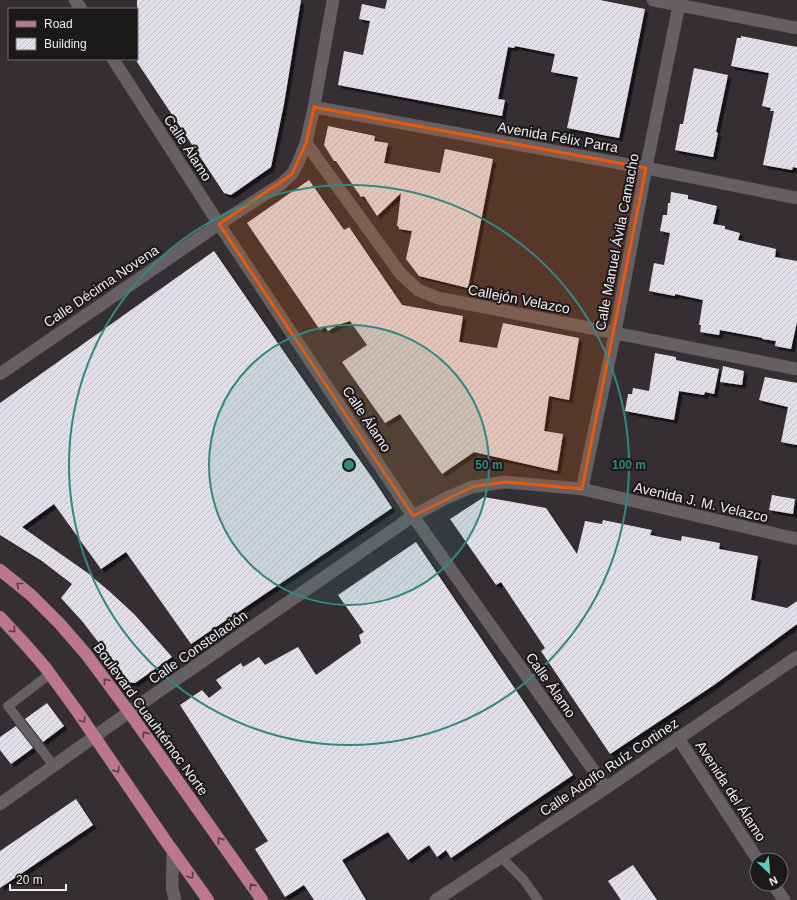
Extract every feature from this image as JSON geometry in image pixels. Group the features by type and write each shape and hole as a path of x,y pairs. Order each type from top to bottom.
{"main road":[{"name":"Boulevard Cuauhtémoc Norte","path":"0,570 31,594 86,654 129,712 262,900"},
{"path":"0,617 26,644 50,674 208,900"}],"street":[{"name":"Calle Décima Novena","path":"0,374 219,224 281,184 292,174 306,142 314,107 333,0"},
{"path":"653,0 679,3 797,28"},
{"name":"Calle Manuel Ávila Camacho","path":"582,489 615,333 679,3"},
{"name":"Calle Álamo","path":"114,60 219,224 413,516 606,788"},
{"name":"Avenida Félix Parra","path":"314,107 646,168 797,198"},
{"name":"Callejón Velazco","path":"306,142 400,273 418,290 438,298 797,369"},
{"name":"Avenida J. M. Velazco","path":"413,516 446,498 472,487 505,482 582,489 797,540"},
{"name":"Calle Constelación","path":"0,804 129,712 413,516"},
{"name":"Calle Adolfo Ruíz Cortinez","path":"436,900 606,788 797,657"},
{"path":"786,664 797,671"},
{"name":"Avenida del Álamo","path":"678,738 753,852"},
{"path":"173,851 172,888 174,900"}],"lane":[{"path":"50,674 8,706 54,766"},
{"path":"501,857 524,880 538,900"}],"highlighted area":[{"path":"314,107 646,168 582,489 505,482 472,487 413,516 219,224 292,174 306,143"}],"building":[{"path":"137,0 301,0 284,104 271,167 231,195 224,193 137,62"},
{"path":"387,0 600,0 645,9 619,138 567,128 578,77 551,72 555,54 515,46 514,48 508,47 498,99 505,100 502,116 338,85 344,51 363,55 370,21 359,19 362,4 385,9"},
{"path":"741,36 797,47 797,168 793,167 792,170 763,165 774,111 770,111 771,108 762,106 769,73 731,66 737,38 741,38"},
{"path":"694,68 728,75 716,132 718,133 713,157 675,150 680,124 683,124"},
{"path":"328,126 375,136 374,141 388,143 384,163 440,173 445,149 493,159 468,288 419,276 406,259 412,231 399,229 397,226 401,193 377,216 364,196 361,197 336,161 334,161 324,145"},
{"path":"309,180 344,230 349,227 402,305 463,316 459,342 497,348 503,323 579,338 569,400 549,396 544,431 563,434 557,471 474,452 442,474 400,414 385,423 342,362 367,345 350,321 338,325 328,331 325,326 320,330 247,223"},
{"path":"671,192 688,195 688,199 717,206 713,224 725,226 725,229 740,233 738,240 776,249 775,257 797,261 797,322 791,349 775,346 776,341 762,339 763,338 720,330 719,335 700,332 701,325 699,325 703,300 675,294 675,296 649,291 654,263 664,265 670,233 660,231 663,215 667,215"},
{"path":"214,251 392,508 191,644 126,552 101,569 54,504 22,527 92,576 134,614 172,657 135,683 129,682 82,621 61,598 72,584 42,561 0,535 0,403"},
{"path":"655,353 676,357 676,360 719,369 714,394 705,392 704,395 679,391 674,420 625,411 628,394 632,394 633,388 649,391"},
{"path":"723,366 744,371 742,385 720,382"},
{"path":"765,377 797,383 797,445 781,442 788,407 759,400"},
{"path":"772,495 795,499 793,514 769,510"},
{"path":"484,497 546,508 577,554 585,521 602,524 603,520 652,530 650,535 681,541 682,536 720,543 719,549 758,556 751,600 787,608 797,601 797,624 714,685 610,754 541,651 545,648 501,582 496,585 450,519"},
{"path":"416,542 573,775 451,858 446,850 437,857 429,845 408,860 388,832 342,860 366,900 314,900 304,885 285,897 255,849 268,841 180,705 202,690 209,698 222,688 216,680 241,663 243,667 259,657 265,665 298,647 316,675 361,643 359,635 364,632 338,595"},
{"path":"47,703 64,726 43,742 25,719"},
{"path":"16,726 33,748 11,764 0,750 0,737"},
{"path":"76,799 93,825 0,888 0,851"},
{"path":"633,865 657,900 621,900 608,881"}]}
